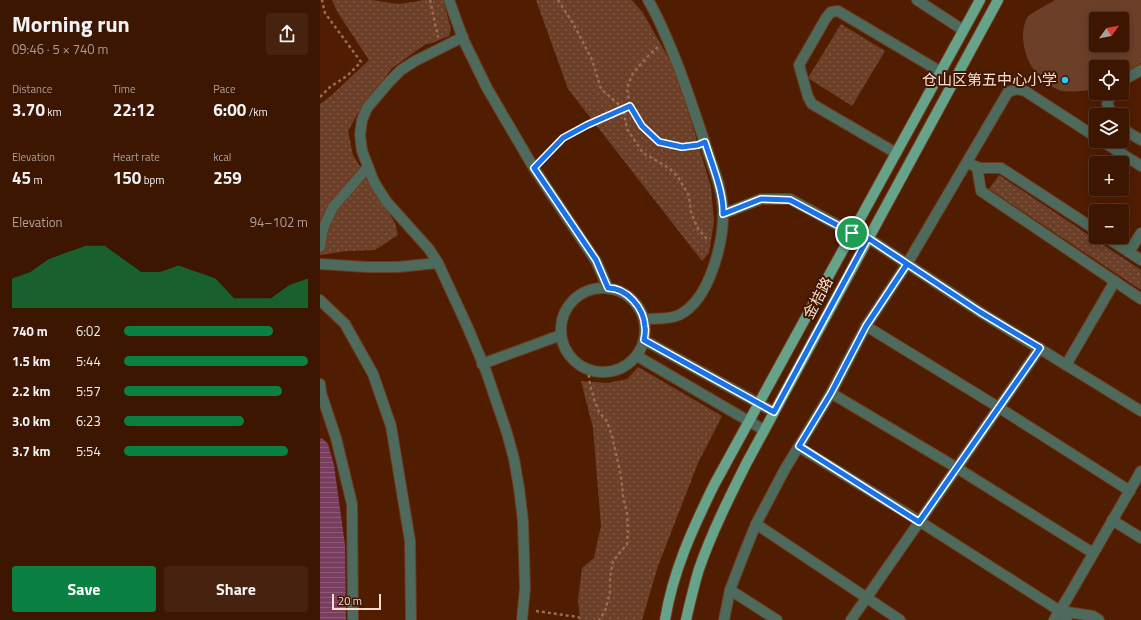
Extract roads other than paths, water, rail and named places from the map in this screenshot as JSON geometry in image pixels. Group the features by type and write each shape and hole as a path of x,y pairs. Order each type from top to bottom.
{"main road":[{"path":"665,620 673,580 682,555 714,485 980,0"},
{"name":"金桔路","path":"686,620 699,570 709,542 734,489 764,430 998,0"}],"street":[{"path":"450,0 463,37 487,88 534,168 596,260 608,288"},
{"path":"644,319 678,316 690,308 697,300 705,287 719,250 723,214 715,172 705,142 668,39 648,0"},
{"path":"917,0 963,30"},
{"path":"896,153 812,104 808,97 799,65 826,18 831,12 838,11 940,72"},
{"path":"463,37 435,50 401,70 385,86 367,108 362,120 360,135 362,151 374,182 386,201 429,249 438,263 468,328 507,433 514,459 523,521 525,588 522,620"},
{"path":"1129,77 1141,70"},
{"path":"724,620 730,590 756,524 785,469 831,393 866,326 907,264 1008,92 1017,89 1025,91 1089,132"},
{"path":"1129,133 1141,140"},
{"path":"1113,148 1141,166"},
{"path":"967,163 980,168 1001,168 1089,225"},
{"path":"320,247 323,229 333,207 368,167"},
{"path":"977,167 981,192 1141,299"},
{"path":"723,214 761,199 790,200 852,233 868,238 980,312 1141,411"},
{"path":"1129,252 1141,233"},
{"path":"1117,244 1141,260"},
{"path":"320,264 398,267 438,263"},
{"path":"1066,365 1115,281"},
{"path":"597,288 611,288 624,293 635,302 644,319 644,340 639,352 631,363 619,370 606,373 592,371 579,365 569,355 562,342 561,327 564,313 572,301 583,292 597,288"},
{"path":"320,300 345,324 373,374 391,426 410,541 411,620"},
{"path":"866,326 998,407 1130,491"},
{"path":"482,364 561,335"},
{"path":"644,340 774,412"},
{"path":"851,620 1040,348"},
{"path":"637,356 764,430"},
{"path":"320,391 336,438 352,504 353,620"},
{"path":"831,393 957,468 1093,553"},
{"path":"799,446 1060,611 1067,620"},
{"path":"1054,620 1141,471"},
{"path":"1112,520 1141,538"},
{"path":"756,524 900,620"},
{"path":"730,590 777,620"},
{"path":"1060,611 1093,616 1099,620"}],"place":[{"name":"仓山区第五中心小学","path":"1065,80"}]}
